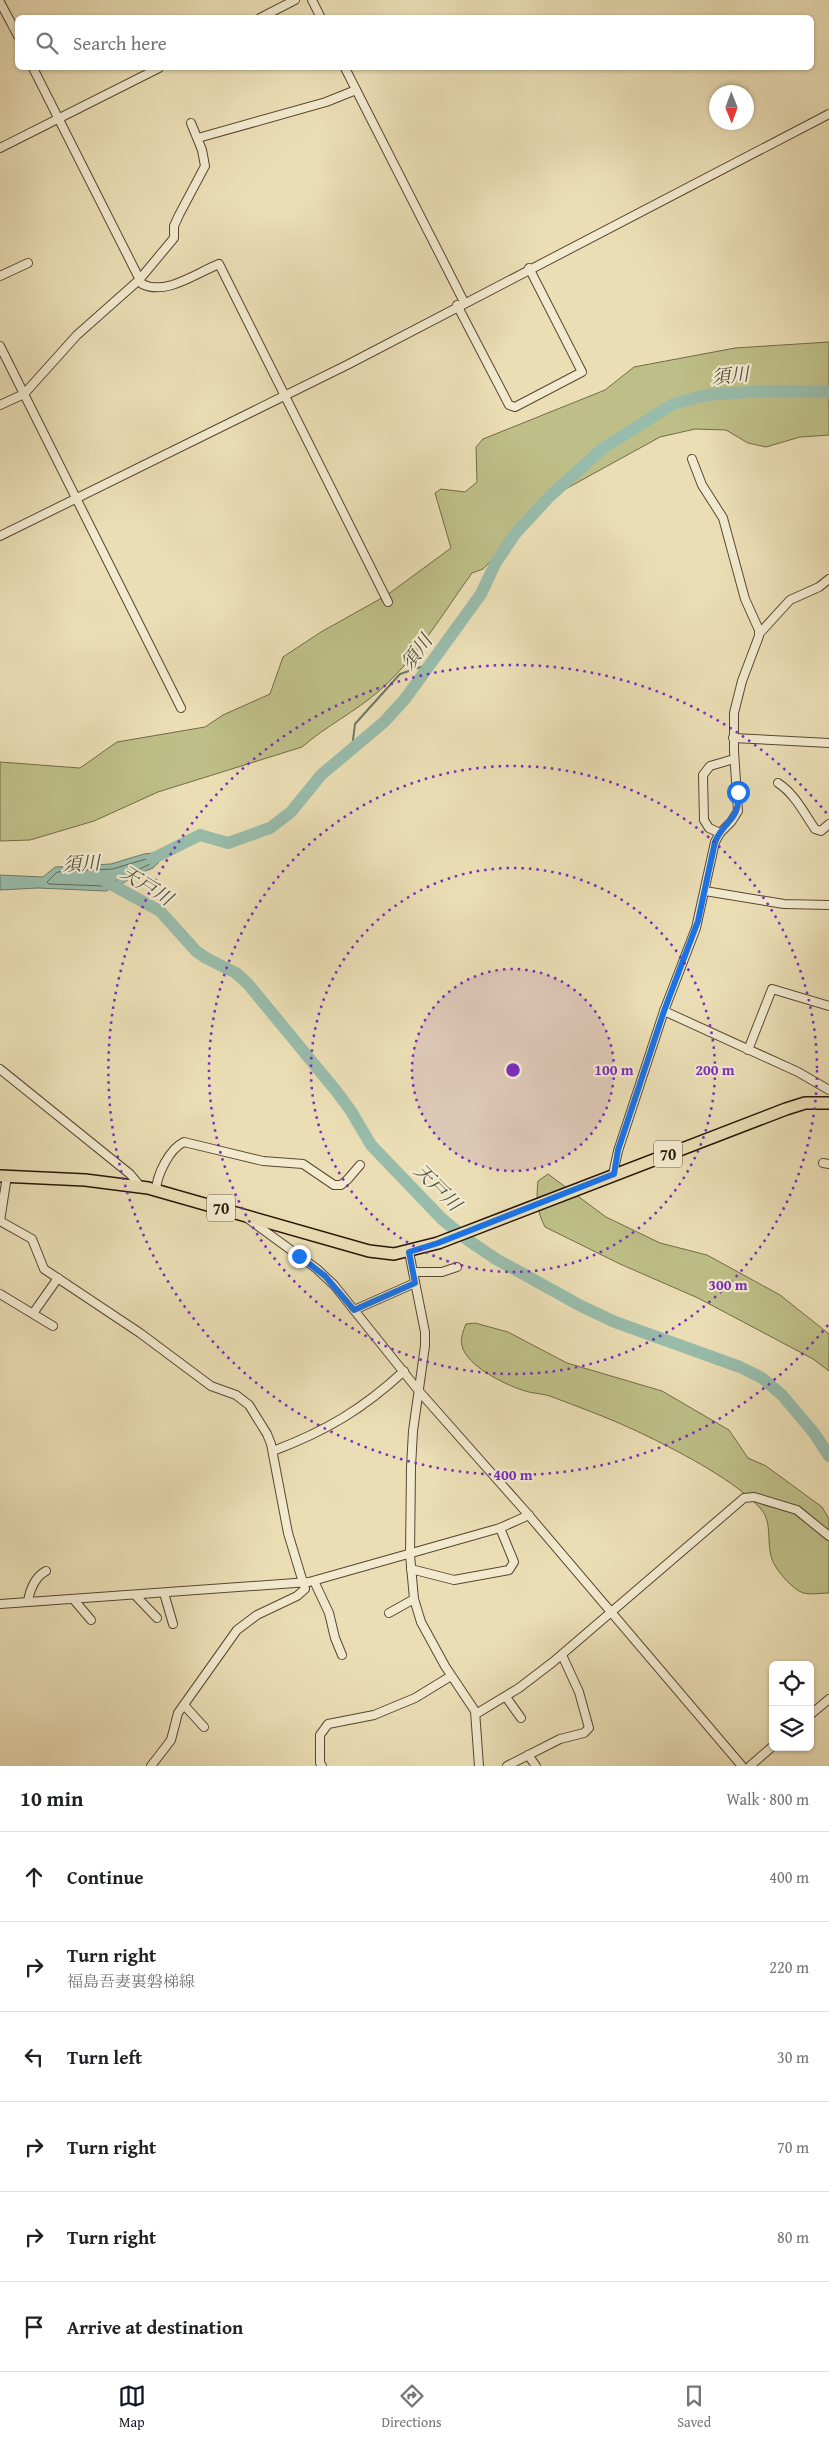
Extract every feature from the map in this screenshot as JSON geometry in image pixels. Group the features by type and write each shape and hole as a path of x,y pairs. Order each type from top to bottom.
{"main road":[{"name":"70","path":"4,1176 85,1180 140,1186 245,1214 369,1252 389,1254 409,1252 438,1243 509,1214 786,1109 805,1103 829,1103"}],"street":[{"path":"266,15 295,0"},
{"path":"312,0 320,15"},
{"path":"0,2 15,30"},
{"path":"34,70 139,280 150,287 163,288 219,264 388,602"},
{"path":"0,148 155,70"},
{"path":"347,70 509,405 515,407 582,372 530,268"},
{"path":"198,138 326,102 356,90"},
{"path":"0,536 347,365 460,304 829,114"},
{"path":"0,405 24,394 77,335 139,280 174,238 174,226 189,193 203,172 204,160 192,123"},
{"path":"0,276 28,263"},
{"path":"0,346 181,708"},
{"path":"692,459 702,485 722,518 745,600 759,634"},
{"path":"614,1174 618,1150 664,1011 696,928 715,842 738,811 733,738 736,704 759,634 790,600 819,587 829,579"},
{"path":"733,738 829,743"},
{"path":"720,833 709,828 704,820 703,775 710,766 734,759"},
{"path":"778,783 784,786 798,803 815,829 821,831 829,824"},
{"path":"705,891 784,904 829,905"},
{"path":"748,1050 772,989 829,1006"},
{"path":"664,1011 798,1072 829,1090"},
{"path":"0,1069 130,1174 140,1186"},
{"path":"156,1190 163,1167 177,1147 184,1142 264,1161 307,1165 334,1185 341,1185 360,1165"},
{"path":"4,1176 0,1221 32,1239 44,1269 140,1333 211,1386 244,1400 267,1434 272,1451 288,1533 304,1582 304,1589 297,1596 257,1615 238,1630 176,1717 171,1740 151,1766"},
{"path":"245,1214 249,1221 325,1276 418,1390 529,1515 742,1766"},
{"path":"409,1252 425,1332 424,1368 418,1390 411,1467 410,1555 414,1599 424,1627 451,1676 476,1714 479,1766"},
{"path":"413,1272 442,1272 457,1267"},
{"path":"34,1312 58,1278"},
{"path":"354,1310 415,1283"},
{"path":"0,1294 34,1312 53,1326"},
{"path":"272,1451 352,1414 378,1395 404,1371"},
{"path":"476,1714 506,1697 562,1655 745,1497 754,1497 797,1510 829,1536"},
{"path":"0,1604 135,1596 314,1581 500,1528 529,1515"},
{"path":"411,1569 454,1580 509,1570 514,1562 500,1528"},
{"path":"28,1602 34,1584 41,1574 46,1571"},
{"path":"314,1581 330,1618 342,1655"},
{"path":"164,1593 172,1624"},
{"path":"135,1596 157,1618"},
{"path":"389,1613 414,1599"},
{"path":"74,1600 91,1620"},
{"path":"507,1766 560,1739 584,1733 589,1728 579,1692 562,1655"},
{"path":"322,1766 320,1763 320,1738 328,1724 384,1711 415,1698 451,1676"},
{"path":"506,1697 521,1718"},
{"path":"814,1711 829,1699"},
{"path":"184,1705 204,1726"},
{"path":"750,1766 769,1749"},
{"path":"528,1754 536,1766"}],"green space":[{"path":"829,342 829,435 800,437 766,447 748,443 726,430 695,429 660,437 551,497 483,569 472,573 429,635 393,678 370,699 302,747 158,792 94,821 30,840 0,841 0,762 80,768 117,742 205,727 223,715 270,694 283,657 321,632 387,595 451,548 435,493 441,489 465,492 477,482 476,447 483,439 605,390 634,367 735,348"},
{"path":"548,1174 606,1217 660,1243 707,1255 780,1295 829,1334 829,1371 813,1359 698,1298 620,1264 545,1227 539,1210 537,1187 538,1181"},
{"path":"475,1323 508,1332 567,1363 662,1391 729,1430 748,1458 766,1466 822,1507 829,1519 829,1593 802,1593 786,1580 772,1560 767,1519 761,1509 724,1479 677,1451 626,1426 551,1396 514,1387 496,1379 478,1367 465,1353 461,1343 466,1324"}],"water":[{"path":"170,851 153,868 135,875 106,891 38,888 0,890 0,875 43,877 55,867 111,864 144,854"}],"waterway":[{"name":"須川","path":"152,859 200,835 228,843 270,828 291,812 321,775 384,722 405,699 481,594 495,564 515,534 549,497 602,449 673,404 706,395 765,391 829,392"},
{"path":"352,748 355,724 400,674 430,664"},
{"name":"天戸川","path":"105,881 160,911 196,951 236,973 248,984 337,1092 351,1111 371,1145 442,1219 465,1238 496,1259 581,1306 615,1322 740,1367 762,1378 782,1395 814,1433 829,1456"}],"route":[{"path":"299,1256 325,1276 354,1310 415,1283 409,1252 438,1243 614,1174 613,1169 618,1150 664,1011 698,921 715,842 723,829 736,816 738,811 738,792"}]}
